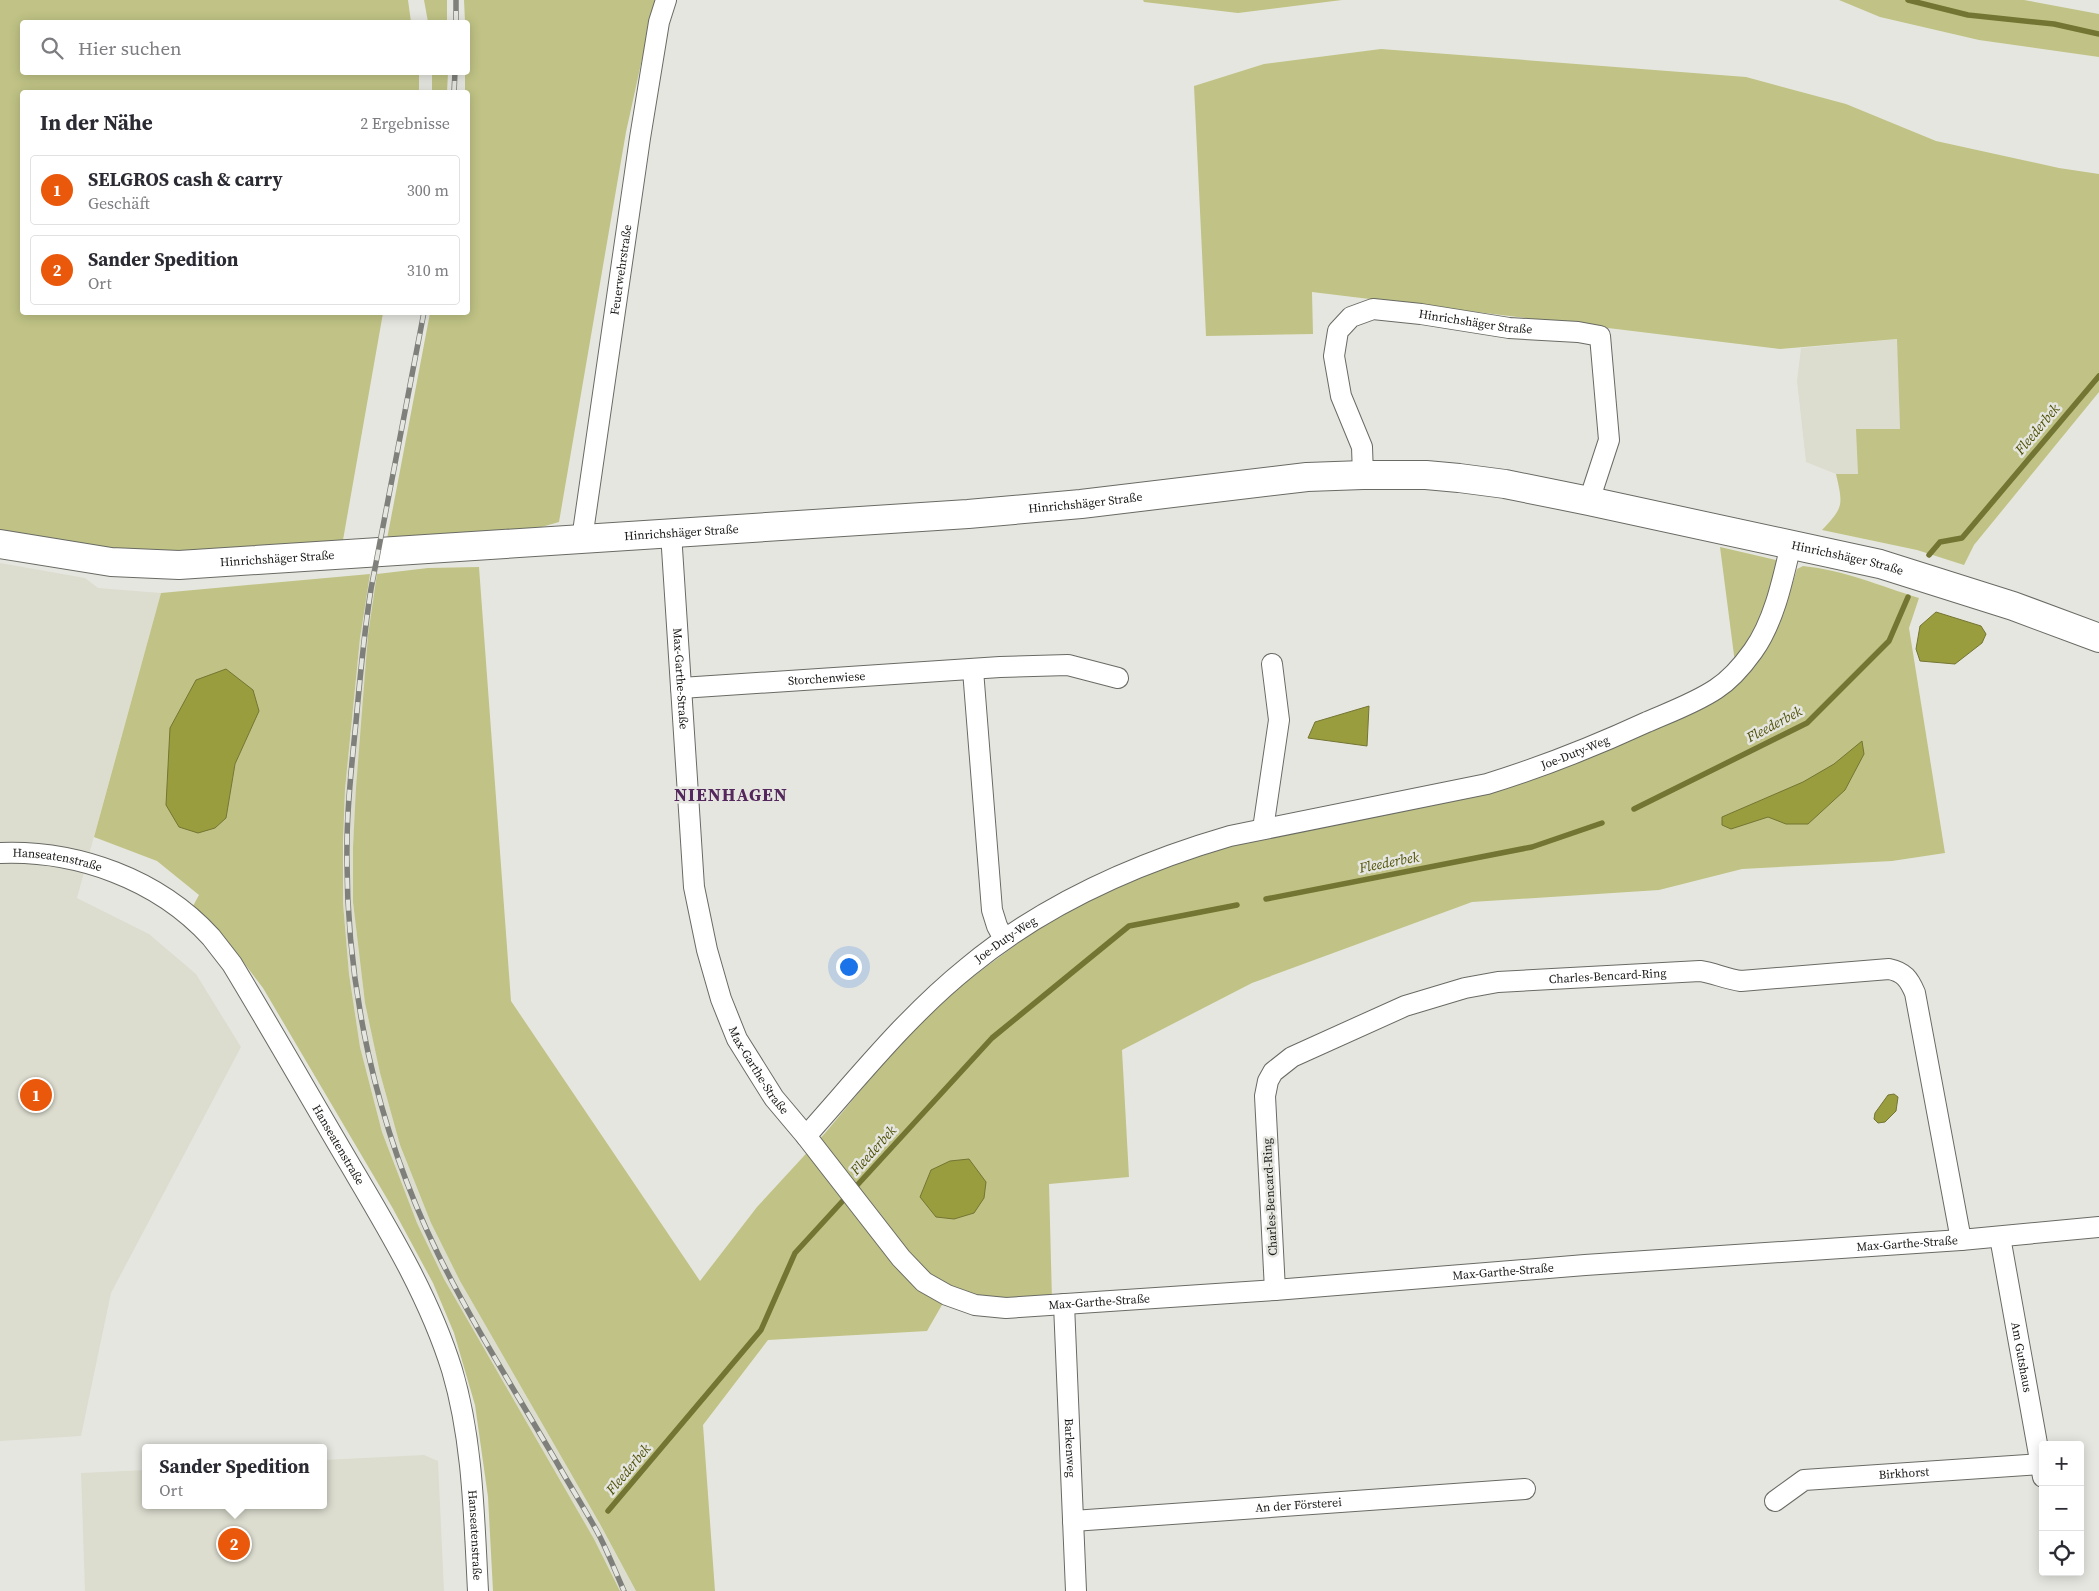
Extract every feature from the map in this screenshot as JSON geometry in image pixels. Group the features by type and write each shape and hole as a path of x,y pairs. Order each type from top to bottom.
{"main road":[{"name":"Hinrichshäger Straße","path":"0,544 111,562 179,565 987,512 1081,504 1307,477 1426,475 1505,484 1880,564 2013,606 2099,638"}],"street":[{"name":"Feuerwehrstraße","path":"582,539 640,138 659,22 666,0"},
{"name":"Hinrichshäger Straße","path":"1363,475 1362,447 1341,396 1334,356 1338,331 1351,317 1373,309 1421,314 1509,328 1578,332 1600,336 1609,440 1589,501"},
{"name":"Max-Garthe-Straße","path":"671,533 694,887 709,958 721,999 737,1039 774,1098 901,1258 924,1282 947,1295 975,1305 1006,1308 1275,1290 1585,1265 1961,1240 2099,1227"},
{"name":"Joe-Duty-Weg","path":"806,1136 885,1046 967,967 1004,939 1063,904 1122,874 1194,846 1263,829 1487,784 1523,773 1598,744 1694,702 1716,689 1732,676 1754,650 1770,618 1791,544"},
{"path":"1263,829 1279,720 1272,664"},
{"name":"Storchenwiese","path":"681,688 1000,667 1068,665 1118,678"},
{"path":"973,670 992,910 1004,939"},
{"name":"Hanseatenstraße","path":"0,854 50,855 72,859 116,872 149,889 179,910 210,936 232,964 400,1250 430,1311 452,1369 464,1421 472,1478 478,1591"},
{"name":"Charles-Bencard-Ring","path":"1275,1290 1266,1096 1268,1081 1273,1072 1292,1057 1405,1006 1465,988 1498,982 1700,971 1712,972 1732,980 1741,981 1889,969 1899,971 1909,979 1915,993 1961,1240"},
{"name":"Am Gutshaus","path":"2000,1237 2039,1454"},
{"name":"Barkenweg","path":"1064,1304 1076,1591"},
{"name":"Birkhorst","path":"1775,1501 1804,1480 2039,1471"},
{"name":"An der Försterei","path":"1073,1521 1525,1489"}],"shaded area":[{"path":"1898,339 1900,429 1858,474 1836,474 1806,462 1797,381 1801,348"},
{"path":"380,560 368,635 353,847 353,902 365,1003 380,1073 400,1145 431,1223 460,1281 600,1524 636,1591 620,1591 594,1539 444,1279 417,1223 382,1132 360,1047 349,974 343,903 345,789 363,611 373,561"},
{"path":"0,563 85,578 98,588 161,593 77,898 149,934 196,974 241,1047 111,1293 81,1436 0,1441"},
{"path":"1936,612 1981,626 1986,634 1982,643 1955,664 1920,661 1916,649 1920,626"},
{"path":"226,669 253,690 259,711 235,764 226,818 215,828 198,833 179,827 166,805 170,728 196,680"},
{"path":"1369,706 1367,746 1308,738 1315,722"},
{"path":"1862,741 1864,754 1845,790 1808,824 1786,824 1768,817 1731,829 1722,825 1722,817 1803,782 1834,764"},
{"path":"1894,1094 1898,1097 1896,1111 1885,1122 1878,1123 1874,1119 1875,1113 1888,1095"},
{"path":"969,1159 986,1182 984,1198 974,1213 954,1219 936,1217 920,1197 931,1170 950,1161"},
{"path":"424,1455 438,1461 444,1591 85,1591 81,1473 142,1470 142,1509 327,1509 327,1460"}],"green space":[{"path":"0,0 408,0 411,20 20,20 20,75 419,75 419,90 20,90 20,315 383,315 343,540 181,553 106,552 0,535"},
{"path":"424,0 447,0 447,20 428,20"},
{"path":"464,0 655,0 626,132 559,522 538,528 387,539 430,315 470,315 470,90 465,90 465,75 470,75 470,20 465,20"},
{"path":"1143,0 1342,0 1238,13 1144,2"},
{"path":"1839,0 2024,0 2099,14 2099,57 1979,40 1880,17"},
{"path":"1381,49 1746,77 1846,104 1936,141 2059,168 2099,174 2099,392 1974,545 1964,565 1917,550 1822,530 1834,516 1840,505 1840,493 1836,474 1858,474 1856,429 1900,429 1897,339 1780,349 1312,292 1313,334 1206,336 1194,86 1264,64"},
{"path":"432,75 448,75 447,90 432,90"},
{"path":"1720,547 1776,560 1778,572 1777,585 1766,613 1735,663"},
{"path":"1803,566 1833,571 1919,598 1909,628 1945,853 1892,861 1742,869 1659,890 1472,902 1252,983 1122,1050 1129,1177 1049,1184 1052,1300 986,1302 950,1291 927,1331 768,1340 703,1425 715,1591 636,1591 600,1524 460,1281 431,1223 400,1145 380,1073 365,1003 353,902 356,788 368,635 377,574 428,568 479,567 511,1001 700,1281 757,1207 826,1132 894,1050 955,990 1052,918 1090,898 1193,855 1388,808 1649,729 1766,647 1790,591 1797,569"},
{"path":"370,574 360,638 345,789 343,843 343,903 349,974 360,1047 382,1132 417,1223 444,1279 594,1539 620,1591 493,1591 488,1497 475,1405 454,1333 433,1283 392,1207 263,988 222,934 193,906 199,895 157,861 94,837 161,593","holes":["226,670 259,711 235,764 226,818"]}],"waterway":[{"path":"1908,0 1968,15 2054,24 2099,34"},
{"name":"Fleederbek","path":"1929,555 1940,542 1962,538 2099,376"},
{"name":"Fleederbek","path":"1634,809 1807,723 1889,641 1908,597"},
{"name":"Fleederbek","path":"1266,899 1532,847 1602,823"},
{"name":"Fleederbek","path":"608,1511 761,1330 795,1253 992,1038 1129,926 1237,905"}],"railway":[{"path":"456,0 456,20"},
{"path":"454,90 455,75"},
{"path":"423,315 371,589 362,655 351,768 347,829 348,898 359,1002 368,1054 381,1106 416,1206 466,1308 595,1528 624,1591"}],"place":[{"name":"SELGROS cash & carry","path":"36,1095"},
{"name":"Sander Spedition","path":"234,1544"}],"district":[{"name":"NIENHAGEN","path":"731,795"}]}
